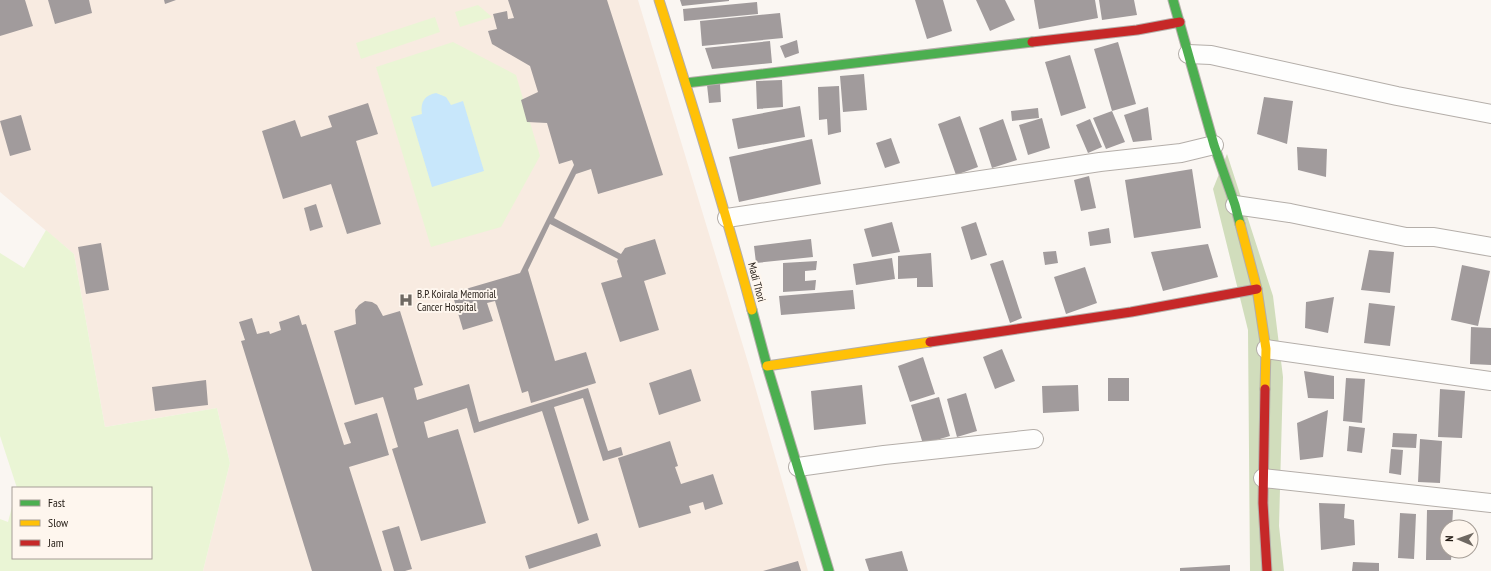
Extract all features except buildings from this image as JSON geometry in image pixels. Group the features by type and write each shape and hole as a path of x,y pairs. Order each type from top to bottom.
{"street":[{"name":"Madi Thori","path":"659,0 727,218 767,366 829,571"},
{"path":"1173,0 1214,145 1235,205 1257,289 1266,349 1263,503 1267,571"},
{"path":"686,83 1137,30 1180,22"},
{"path":"1188,54 1211,55 1397,96 1491,114"},
{"path":"727,218 1092,164 1181,153 1214,145"},
{"path":"1235,205 1290,213 1406,237 1434,237 1491,247"},
{"path":"767,366 1131,312 1257,289"},
{"path":"1266,349 1491,381"},
{"path":"798,467 884,455 1034,439"},
{"path":"1263,478 1491,503"}],"shaded area":[{"name":"B.P. Koirala Memorial Cancer Hospital","path":"0,0 638,0 750,369 808,571 203,571 230,463 217,408 105,427 74,254 0,192"}],"green space":[{"path":"478,5 492,17 460,27 455,12"},
{"path":"435,17 440,32 361,59 356,43"},
{"path":"453,42 516,75 540,156 501,227 431,247 376,67"},
{"path":"1227,154 1273,296 1283,377 1279,526 1284,571 1250,571 1248,330 1213,189"},
{"path":"46,230 74,254 105,427 217,408 230,463 203,571 0,571 0,519 8,522 12,507 12,559 152,559 152,487 17,487 0,436 0,253 24,268"}],"water":[{"path":"436,93 446,97 451,105 463,101 484,171 432,187 411,117 422,114 422,106 426,97"}],"traffic: fast":[{"path":"1173,0 1214,145 1240,224"},
{"path":"686,83 1032,42"},
{"path":"752,310 767,366 829,571"}],"traffic: slow":[{"path":"659,0 684,77 752,310"},
{"path":"1240,224 1257,289 1266,349 1265,389"},
{"path":"767,366 930,342"}],"traffic: jam":[{"path":"1032,42 1137,30 1180,22"},
{"path":"930,342 1131,312 1257,289"},
{"path":"1265,389 1263,503 1267,571"}],"place":[{"name":"B.P. Koirala Memorial Cancer Hospital","path":"406,300"}]}
